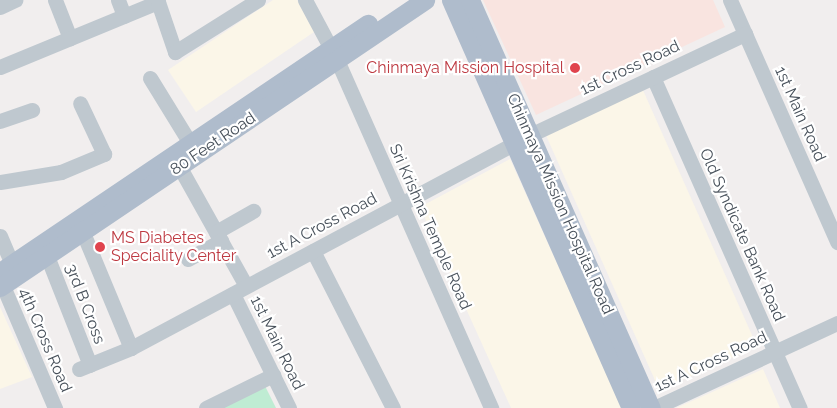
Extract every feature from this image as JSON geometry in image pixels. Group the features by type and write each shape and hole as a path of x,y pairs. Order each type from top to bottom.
{"main road":[{"name":"80 Feet Road","path":"4,277 47,256 179,166 334,54 403,0"},
{"name":"80 Feet Road","path":"4,277 190,143 425,0"},
{"name":"Chinmaya Mission Hospital Road","path":"451,0 522,139 652,408"},
{"name":"Chinmaya Mission Hospital Road","path":"470,0 522,139 630,408"}],"street":[{"path":"0,7 15,0"},
{"path":"55,0 70,38"},
{"path":"118,0 124,16"},
{"path":"0,67 158,2 174,52 258,0"},
{"path":"305,0 334,54"},
{"name":"1st Main Road","path":"732,1 837,242"},
{"name":"1st Cross Road","path":"522,139 745,34"},
{"name":"Sri Krishna Temple Road","path":"334,54 491,408"},
{"name":"Old Syndicate Bank Road","path":"653,77 800,408"},
{"path":"150,78 190,143"},
{"path":"0,182 61,172 104,154 80,103"},
{"path":"0,121 32,110"},
{"name":"1st A Cross Road","path":"84,367 131,348 522,139"},
{"name":"1st Main Road","path":"179,166 246,286"},
{"path":"188,259 253,211"},
{"name":"4th Cross Road","path":"0,236 4,277 56,408"},
{"path":"86,240 131,348"},
{"path":"313,251 393,408"},
{"name":"3rd B Cross","path":"47,256 84,367"},
{"name":"1st Main Road","path":"233,294 289,408"},
{"name":"1st A Cross Road","path":"652,408 837,323"},
{"path":"206,408 273,375"}],"shaded area":[{"path":"273,0 297,0 314,32 196,112 168,70"},
{"name":"Chinmaya Mission Hospital","path":"483,0 713,0 725,27 536,115"},
{"path":"642,88 757,347 659,390 544,132"},
{"path":"510,159 622,408 511,408 420,207"},
{"path":"0,307 32,377 0,389"},
{"path":"763,369 780,408 676,408 710,393"}],"green space":[{"path":"265,386 276,408 222,408"}],"place":[{"name":"Chinmaya Mission Hospital","path":"575,68"},
{"name":"MS Diabetes Speciality Center","path":"100,247"}]}
